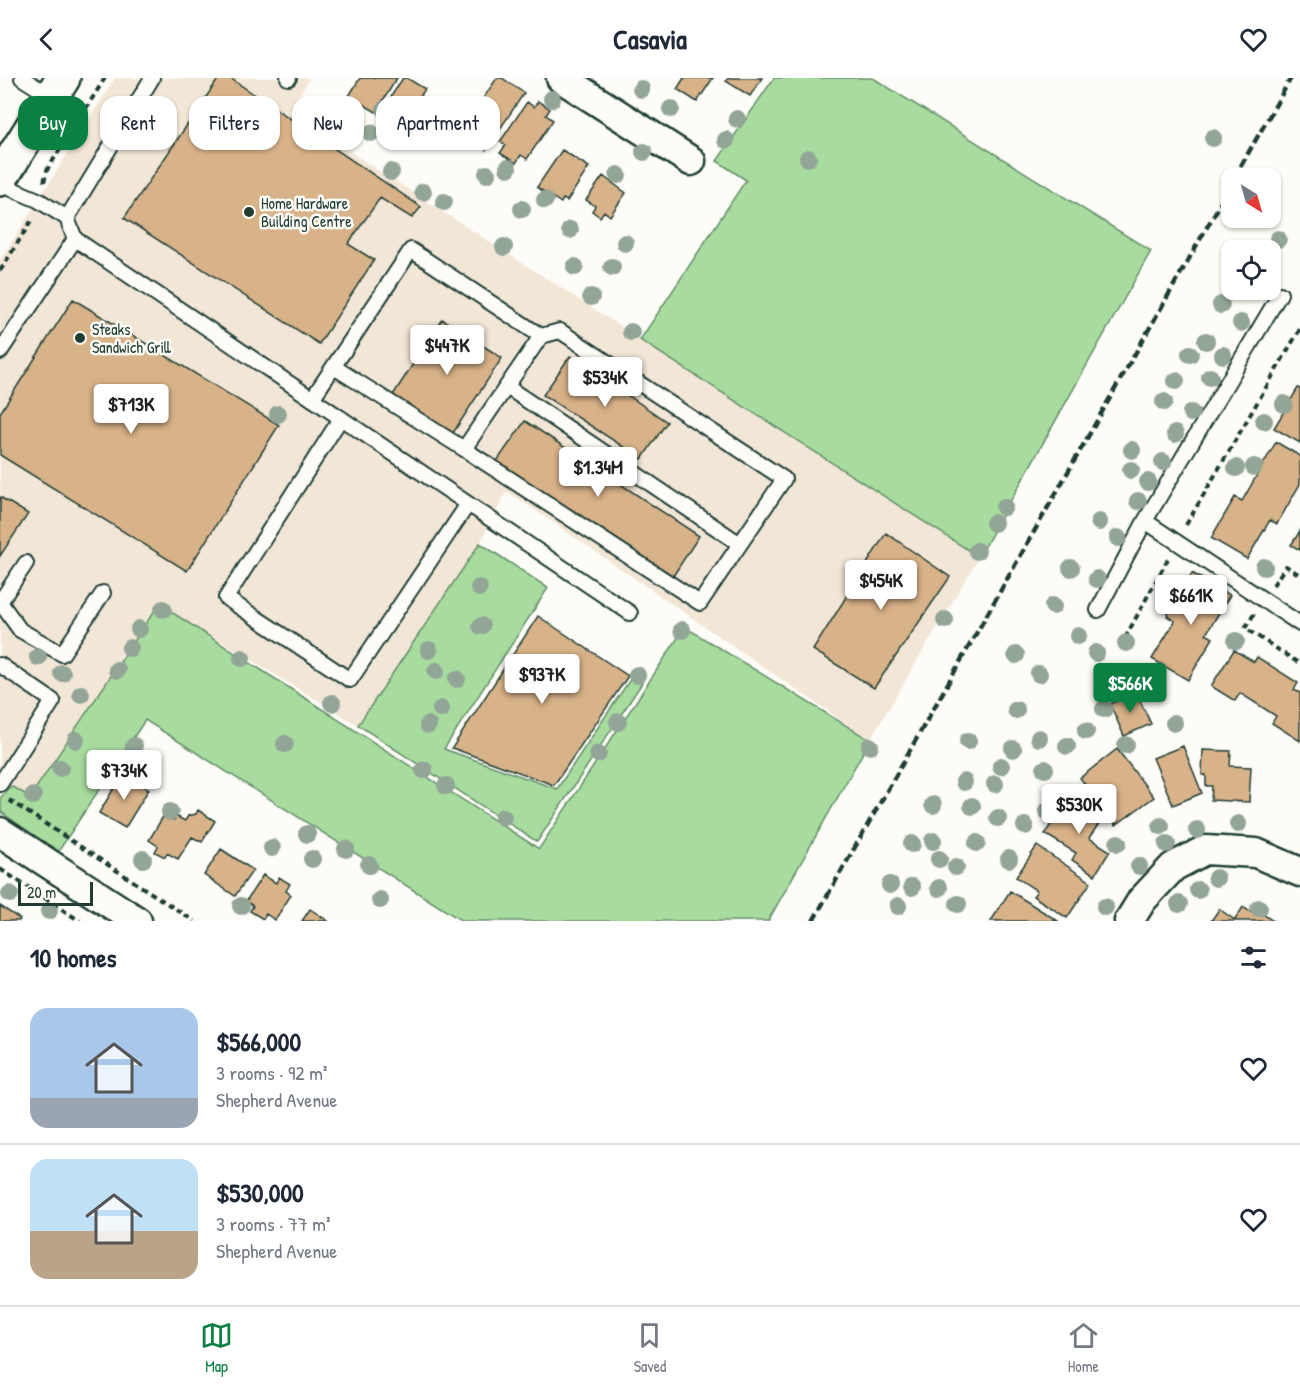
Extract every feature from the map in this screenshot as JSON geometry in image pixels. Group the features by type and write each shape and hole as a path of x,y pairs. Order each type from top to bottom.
{"main road":[{"path":"0,182 57,87"}],"street":[{"path":"561,78 691,161"},
{"path":"0,832 137,921"},
{"path":"1129,921 1142,900 1173,867 1206,850 1256,853 1300,872"}],"lane":[{"path":"22,78 57,87"},
{"path":"67,218 152,78"},
{"path":"0,182 38,200 67,218 75,239 630,613"},
{"path":"0,352 75,239"},
{"path":"312,399 411,250 541,336"},
{"path":"1098,610 1145,521 1276,300"},
{"path":"334,367 700,603 784,479 560,331 541,336 464,449"},
{"path":"507,387 740,544"},
{"path":"341,418 226,598 350,680 468,504"},
{"path":"1145,521 1300,624"},
{"path":"26,563 0,602 20,630 62,654 103,593"},
{"path":"0,665 53,701 0,784"}],"path":[{"path":"0,271 30,223 47,170 105,78"},
{"path":"1125,638 1300,329"},
{"path":"1300,575 1286,566 1245,628 1300,664"},
{"path":"1264,579 1274,585"},
{"path":"0,795 194,921"},
{"path":"0,869 80,921"}],"shaded area":[{"path":"115,78 310,78 298,96 292,96 292,106 288,112 292,115 292,150 347,150 979,557 870,740 507,491 480,543 358,725 159,604 30,798 0,779 0,261 70,150 88,150 88,121 100,102 100,150 177,150 177,96 104,96"}],"green space":[{"path":"774,78 873,78 1151,251 979,557 640,340 746,180 717,161"},
{"path":"480,543 548,588 444,749 557,789 631,678 642,683 537,842 358,725"},
{"path":"159,604 539,849 685,627 870,740 768,921 462,921 145,720 58,852 1,812 1,797 11,786 30,797"}],"building":[{"name":"Home Hardware Building Centre","path":"219,78 230,78 257,96 207,96"},
{"path":"360,78 397,78 386,96 376,96 376,112 364,105 364,96 349,96"},
{"path":"403,78 425,89 421,96 391,96"},
{"path":"497,78 502,78 524,93 500,129 500,96 485,96"},
{"path":"684,78 713,78 697,102 677,89"},
{"path":"728,78 762,78 750,96 726,81"},
{"path":"538,101 550,109 546,115 553,120 527,159 521,155 516,163 500,153 506,145 500,142 527,102 534,107"},
{"name":"Home Hardware Building Centre","path":"280,112 292,120 292,150 337,150 421,207 412,218 380,198 348,244 374,260 319,344 124,218 170,150 177,150 177,140 189,122 189,150 280,150"},
{"path":"562,150 589,167 567,201 563,199 561,203 537,187"},
{"path":"603,176 626,193 610,216 604,211 600,217 592,211 595,206 586,200"},
{"path":"73,299 279,425 187,571 0,455 0,413"},
{"path":"442,319 502,358 453,433 393,395"},
{"path":"570,356 667,422 642,459 543,395"},
{"path":"1298,388 1300,389 1300,443 1274,428"},
{"path":"525,421 699,536 673,576 497,461"},
{"path":"1276,442 1300,456 1300,484 1277,524 1270,520 1247,559 1211,538 1235,497 1242,501"},
{"path":"0,497 28,514 0,556"},
{"path":"1300,531 1300,550 1291,545"},
{"path":"886,533 950,577 874,688 813,650"},
{"path":"1192,573 1230,595 1206,634 1213,638 1188,680 1152,659 1175,621 1167,616"},
{"path":"538,616 628,676 554,785 452,748"},
{"path":"1234,650 1254,662 1257,657 1298,683 1294,690 1300,693 1300,741 1272,723 1276,716 1240,693 1235,701 1211,686"},
{"path":"1136,692 1151,724 1124,736 1110,704"},
{"path":"1183,746 1202,793 1173,805 1153,758"},
{"path":"1117,749 1154,797 1116,825 1080,778"},
{"path":"1203,750 1231,751 1230,766 1251,767 1249,802 1211,800 1212,786 1206,786 1206,775 1202,775"},
{"path":"123,773 149,789 125,828 99,813"},
{"path":"1067,798 1102,819 1089,838 1110,851 1095,875 1072,860 1076,853 1045,834"},
{"path":"198,810 215,821 202,842 192,837 178,859 167,853 165,857 155,852 158,846 149,840 164,815 174,820 176,816 185,821 188,816 196,814"},
{"path":"1037,846 1091,882 1067,918 1033,896 1037,891 1016,877"},
{"path":"221,849 253,870 235,896 204,875"},
{"path":"263,875 276,883 279,877 290,884 286,891 291,895 275,920 266,914 263,919 250,911 253,906 246,901"},
{"path":"1010,891 1058,921 991,921"},
{"path":"0,906 20,919 19,921 0,921"},
{"path":"1243,907 1251,912 1254,908 1273,921 1211,921 1219,909 1235,920"},
{"path":"310,909 328,921 302,921"}],"railway":[{"path":"1240,168 1291,78"},
{"path":"813,921 1221,202"}],"place":[{"name":"Home Hardware Building Centre","path":"249,212"},
{"name":"Steaks Sandwich Grill","path":"80,338"}]}
